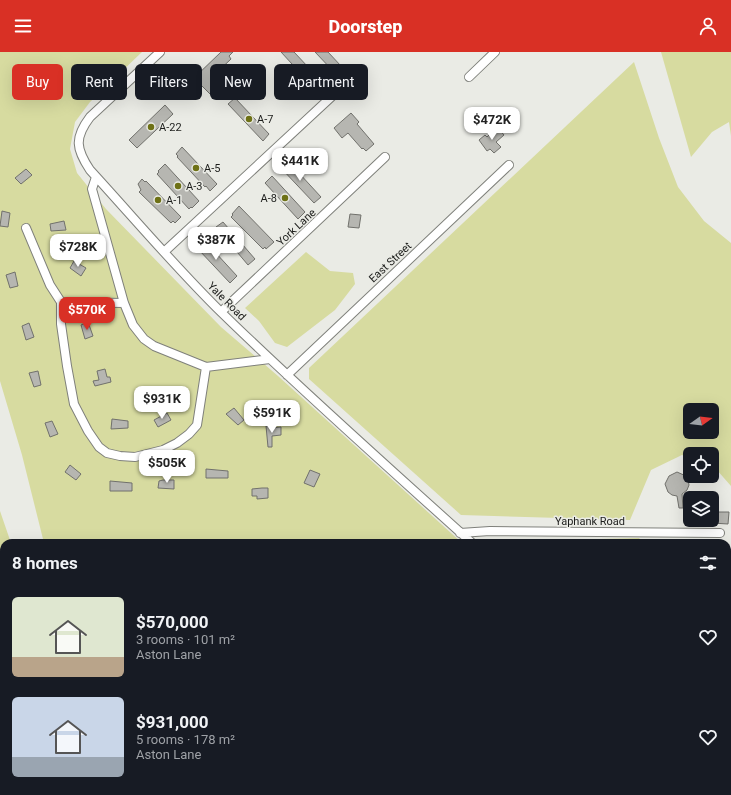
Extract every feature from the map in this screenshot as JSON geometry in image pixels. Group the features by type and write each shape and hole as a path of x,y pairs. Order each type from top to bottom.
{"street":[{"name":"Yale Road","path":"160,52 90,117 82,128 79,137 79,148 83,159 96,177 221,312 287,375 467,539"},
{"path":"468,77 495,52"},
{"path":"164,252 328,100"},
{"name":"York Lane","path":"221,312 385,157"},
{"name":"East Street","path":"287,375 509,165"},
{"path":"96,177 92,189 124,303 132,325 144,339 154,346 206,367 270,359"},
{"path":"26,228 50,285 61,302 61,324 74,404 88,431 99,447 107,453 135,457 163,450 177,443 189,434 197,425 206,367"},
{"path":"61,302 124,303"},
{"name":"Yaphank Road","path":"460,533 490,531 720,533"}],"green space":[{"path":"0,52 142,52 127,66 127,64 71,64 71,100 92,100 75,122 70,149 77,173 106,209 221,327 278,376 458,539 43,539 22,455 0,381"},
{"path":"661,52 731,52 731,136 729,122 712,132 691,157"},
{"path":"634,62 659,138 678,187 704,221 731,243 731,486 719,472 719,447 683,447 683,455 651,470 630,520 461,515 309,379 309,368"},
{"path":"306,252 330,271 353,273 355,284 335,310 287,347 275,343 259,321 245,308"},
{"path":"0,511 10,539 0,539"},
{"path":"639,538 640,539 600,539"}],"building":[{"path":"221,52 233,52 229,56 231,59 226,64 210,64 210,94 202,86 202,70"},
{"path":"281,52 294,52 305,64 292,64"},
{"path":"315,52 328,52 339,64 326,64"},
{"name":"A-7","path":"233,100 237,100 269,134 263,141 228,104"},
{"name":"A-22","path":"165,105 173,114 137,148 129,140"},
{"path":"351,113 359,122 357,124 374,144 366,151 363,148 362,149 348,133 342,138 334,128"},
{"path":"497,127 504,135 496,142 501,147 494,153 490,149 487,151 479,140 485,135 487,137"},
{"name":"A-5","path":"182,147 217,184 210,191 177,157 178,156 176,154"},
{"path":"287,160 321,197 314,203 280,167"},
{"name":"A-3","path":"165,164 199,201 192,208 191,207 189,209 157,174"},
{"path":"26,169 32,175 21,184 15,178"},
{"name":"A-8","path":"272,176 305,212 298,219 265,183"},
{"name":"A-1","path":"142,179 145,182 146,181 181,217 175,223 173,221 171,223 139,192 141,190 138,184"},
{"path":"239,206 274,242 266,249 265,247 263,249 231,217"},
{"path":"2,211 10,213 8,227 0,226"},
{"path":"350,214 361,215 359,228 348,227"},
{"path":"64,221 66,230 51,231 50,224"},
{"path":"223,222 255,259 248,265 216,227"},
{"path":"203,239 237,276 230,283 196,246"},
{"path":"74,261 86,268 81,276 70,268"},
{"path":"15,272 18,286 10,288 6,275"},
{"path":"88,322 93,336 85,339 81,325"},
{"path":"29,323 34,337 26,340 22,326"},
{"path":"105,369 107,377 110,377 111,382 95,386 93,381 99,380 97,371"},
{"path":"38,371 41,385 34,387 29,373"},
{"path":"234,408 244,420 238,425 226,414"},
{"path":"167,413 171,420 158,427 154,420"},
{"path":"112,419 128,421 128,428 111,429"},
{"path":"52,421 58,434 50,437 45,423"},
{"path":"272,425 272,428 281,427 281,435 272,436 272,447 268,447 266,426"},
{"path":"70,465 81,474 76,480 65,472"},
{"path":"206,469 228,471 228,478 206,478"},
{"path":"310,470 320,474 314,487 304,483"},
{"path":"677,472 683,475 683,483 689,483 687,490 683,491 682,494 683,508 679,508 677,496 668,492 665,484 669,476"},
{"path":"174,480 174,489 158,488 159,481"},
{"path":"110,481 132,483 132,491 110,491"},
{"path":"268,488 268,498 257,499 257,496 252,496 252,489"},
{"path":"719,512 729,512 728,524 719,523"}],"place":[{"name":"A-7","path":"249,119"},
{"name":"A-22","path":"151,127"},
{"name":"A-5","path":"196,168"},
{"name":"A-3","path":"178,186"},
{"name":"A-8","path":"285,198"},
{"name":"A-1","path":"158,200"}]}
